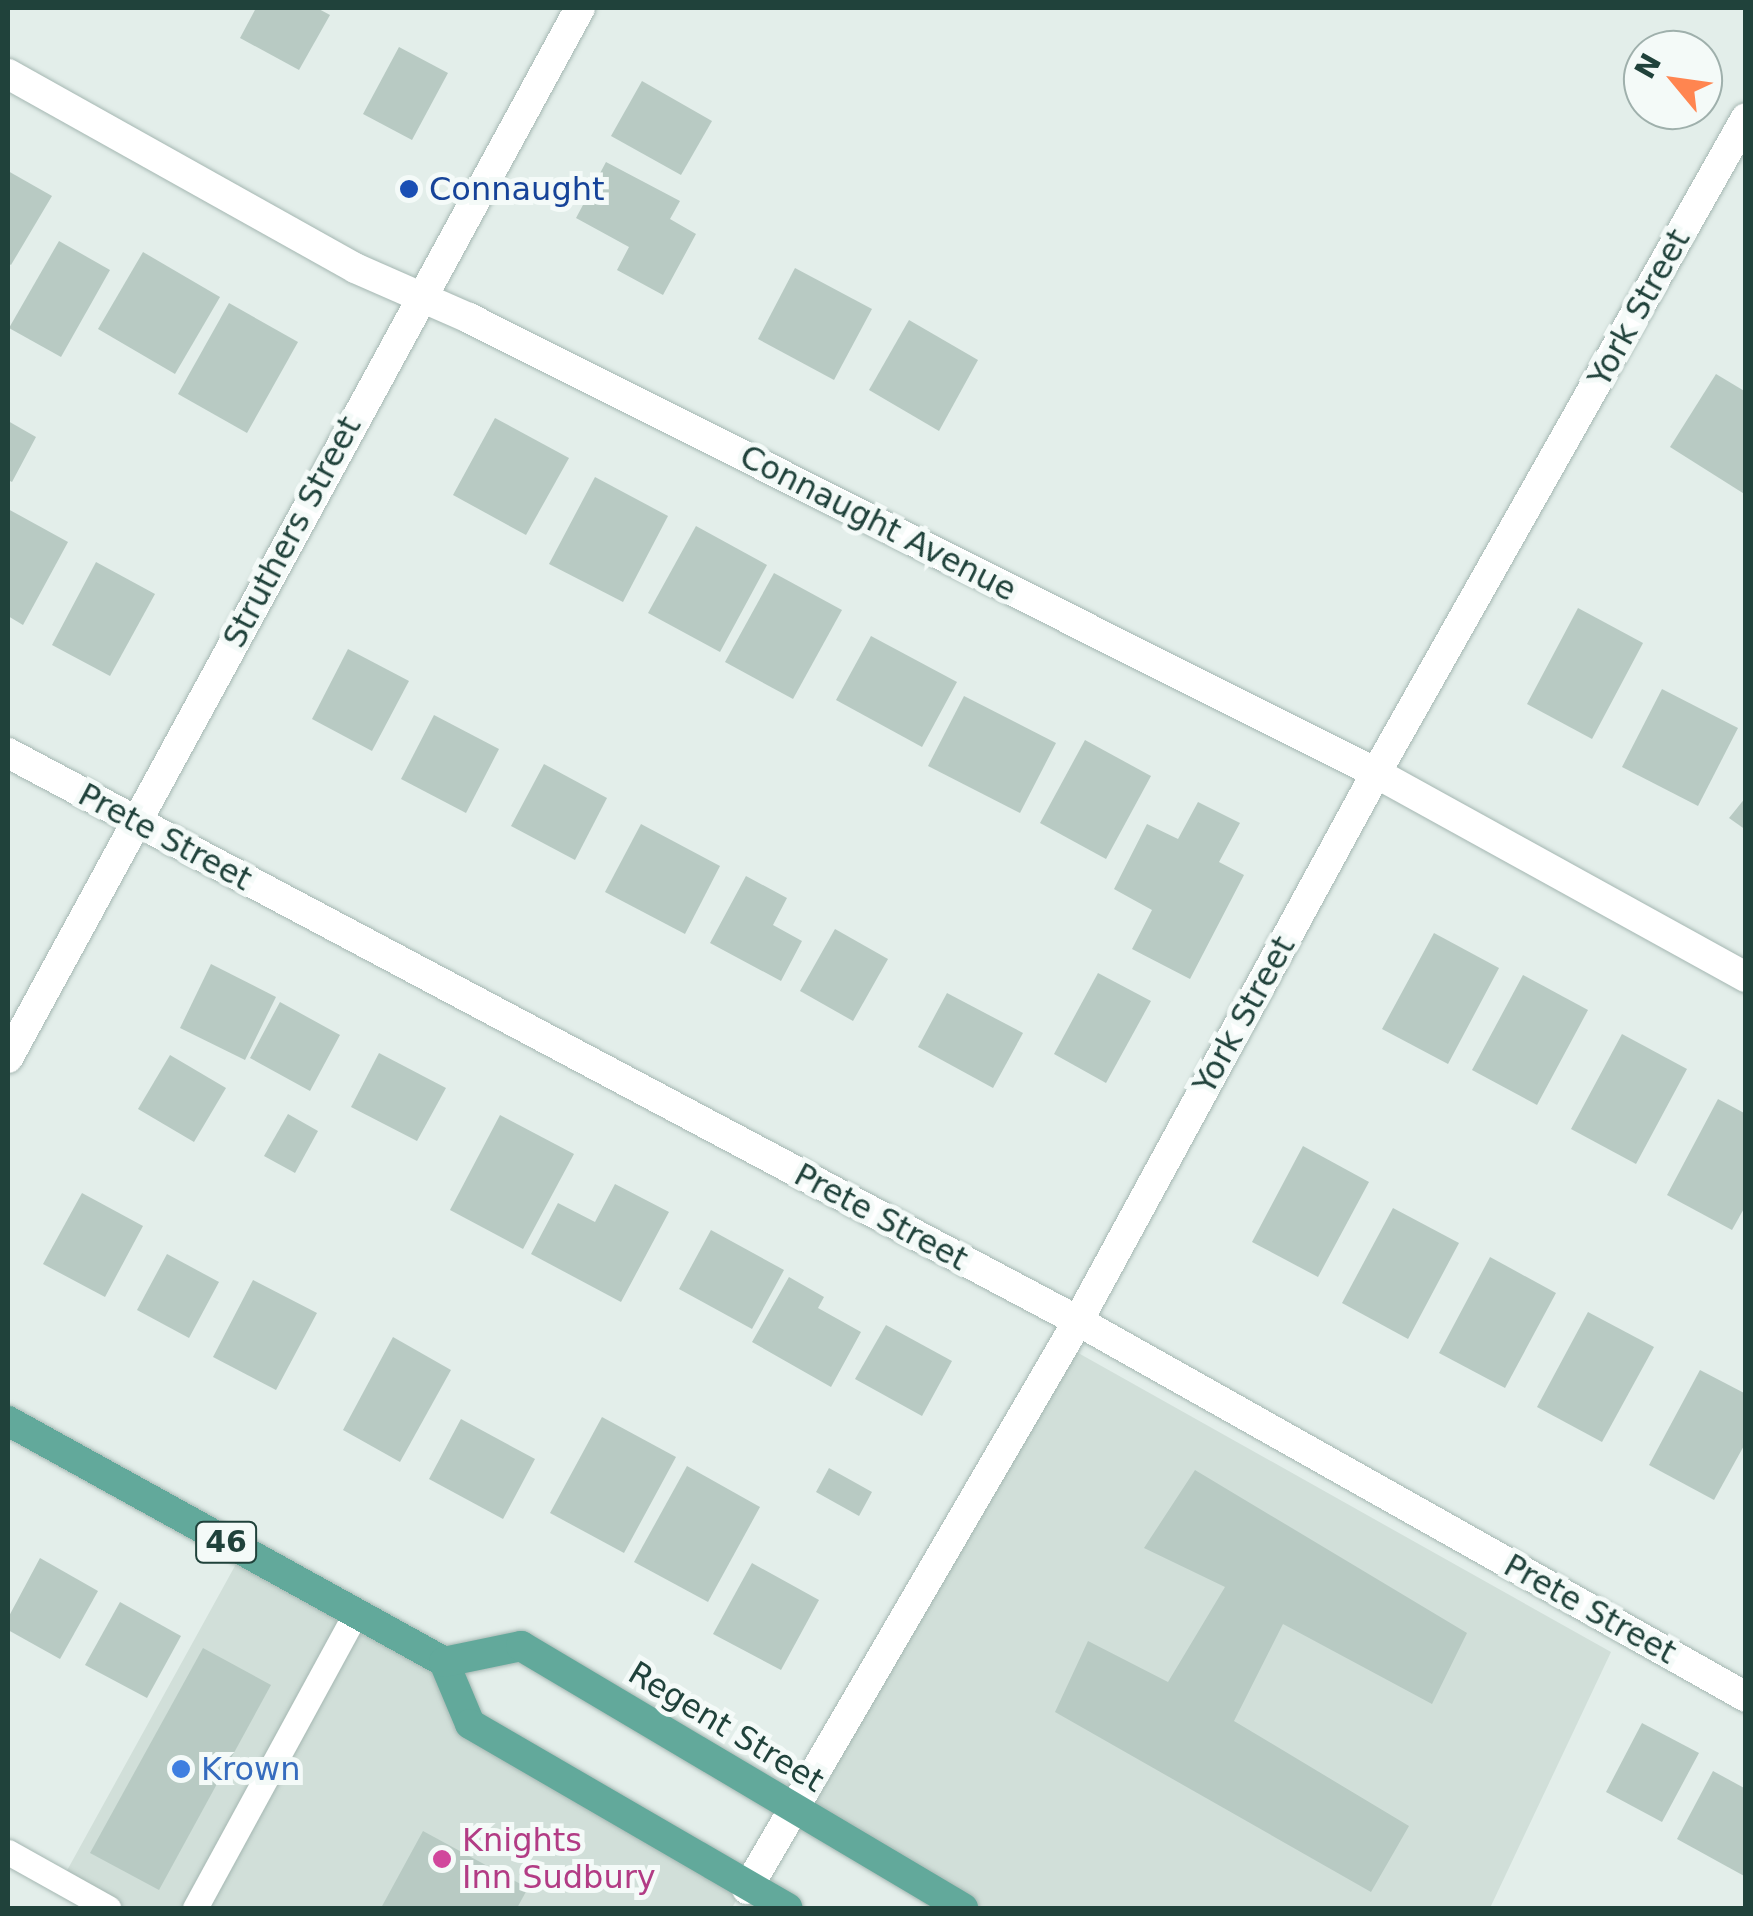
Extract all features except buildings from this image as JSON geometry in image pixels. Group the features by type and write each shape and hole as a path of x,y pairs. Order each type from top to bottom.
{"main road":[{"name":"46","path":"8,1422 444,1662"},
{"name":"Regent Street","path":"444,1662 521,1646 963,1908"},
{"path":"444,1662 470,1724 742,1899 787,1908"}],"street":[{"name":"Struthers Street","path":"8,1058 418,298 580,8"},
{"name":"Connaught Avenue","path":"8,74 418,298 1376,773 1746,977"},
{"name":"York Street","path":"742,1899 1078,1321 1376,773 1746,118"},
{"name":"Prete Street","path":"8,753 1078,1321 1746,1697"}],"lane":[{"path":"195,1908 356,1613"},
{"path":"8,1852 108,1908"}],"shaded area":[{"path":"1064,1345 1611,1652 1490,1908 930,1908 795,1808"},
{"path":"241,1555 440,1664 467,1726 742,1890 732,1908 101,1908 59,1885"}],"place":[{"name":"Connaught","path":"409,189"},
{"name":"Krown","path":"181,1769"},
{"name":"Knights Inn Sudbury","path":"442,1859"}]}
